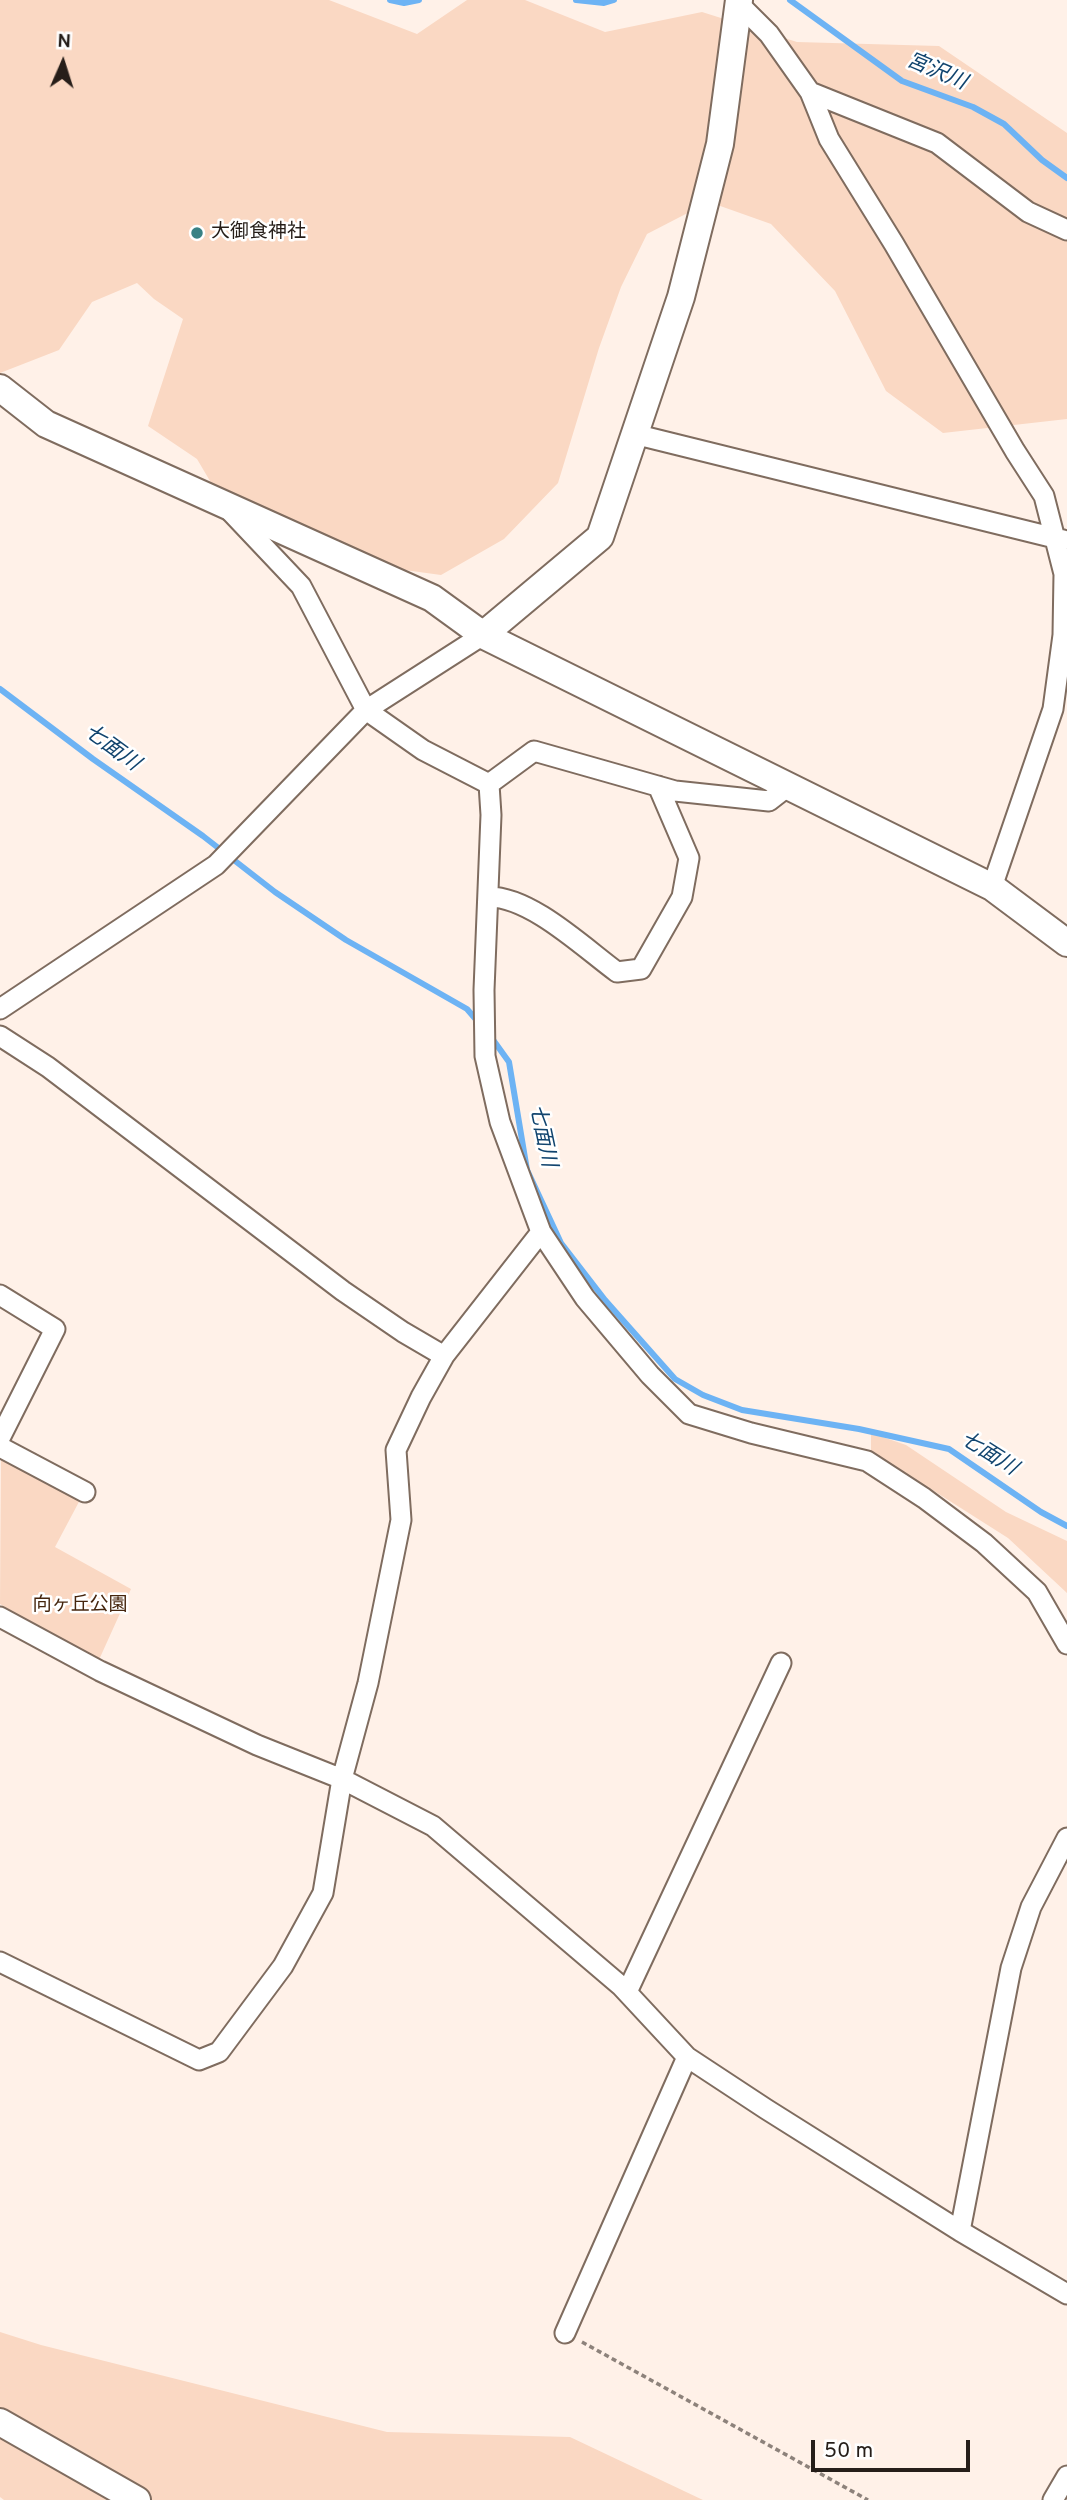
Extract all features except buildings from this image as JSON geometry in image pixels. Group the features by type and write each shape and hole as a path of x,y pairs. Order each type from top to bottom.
{"street":[{"path":"740,2 769,34 810,92 829,139 901,255 1015,452 1044,496 1061,540 1063,635 1060,712 992,887"},
{"path":"0,1009 216,865 366,710 482,635 600,537 681,297 720,144 740,2"},
{"path":"810,92 937,143 1028,212 1067,230"},
{"path":"0,388 46,424 432,598 482,635 992,887 1067,943"},
{"path":"634,434 1061,540"},
{"path":"223,503 301,586 366,710 423,750 489,784"},
{"path":"489,784 534,751 675,791 769,801 787,787"},
{"path":"489,784 491,815 485,1048 500,1122 541,1232 585,1298 650,1375 689,1413 751,1433 867,1461 924,1498 984,1543 1037,1592 1067,1644"},
{"path":"489,897 504,897 546,919 617,972 641,969 682,897 689,858 658,786"},
{"path":"0,1036 48,1068 343,1291 444,1356"},
{"path":"0,1962 199,2060 219,2052 284,1966 323,1893 342,1779 368,1683 401,1520 396,1450 444,1356 541,1232"},
{"path":"0,1295 55,1329 0,1437"},
{"path":"0,1447 85,1492"},
{"path":"0,1617 100,1671 257,1745 342,1779 433,1826 626,1992 688,2057 960,2231 1067,2294"},
{"path":"626,1992 781,1663"},
{"path":"960,2231 1011,1968 1031,1907 1067,1838"},
{"path":"565,2333 688,2057"},
{"path":"0,2422 137,2500"},
{"path":"1053,2500 1067,2476"}],"path":[{"path":"565,2333 867,2500"}],"green space":[{"path":"0,0 329,0 417,34 467,0 525,0 605,32 702,12 797,42 939,46 1067,133 1067,419 943,433 886,391 835,291 771,224 709,202 647,234 621,287 599,348 558,483 504,539 441,575 339,561 223,503 197,459 148,426 183,319 154,299 137,283 92,302 59,350 0,373"},
{"path":"871,1433 906,1445 1006,1512 1067,1541 1067,1593 1008,1538 871,1451"},
{"name":"向ヶ丘公園","path":"1,1456 81,1498 55,1547 131,1589 98,1662 0,1604"},
{"path":"0,2332 41,2345 387,2432 570,2437 703,2500 4,2500 0,2497"}],"waterway":[{"name":"宮沢川","path":"390,0 404,3 419,0"},
{"name":"宮沢川","path":"576,0 604,3 614,0"},
{"name":"宮沢川","path":"790,0 902,81 973,107 1004,124 1042,160 1067,178"},
{"name":"七面川","path":"0,689 93,759 203,836 275,892 346,940 467,1009 479,1023"},
{"name":"七面川","path":"491,1037 509,1062 527,1170 561,1243 605,1300 675,1379 703,1395 742,1410 859,1429 949,1449 1041,1512 1067,1526"}],"place":[{"name":"大御食神社","path":"197,233"}]}
